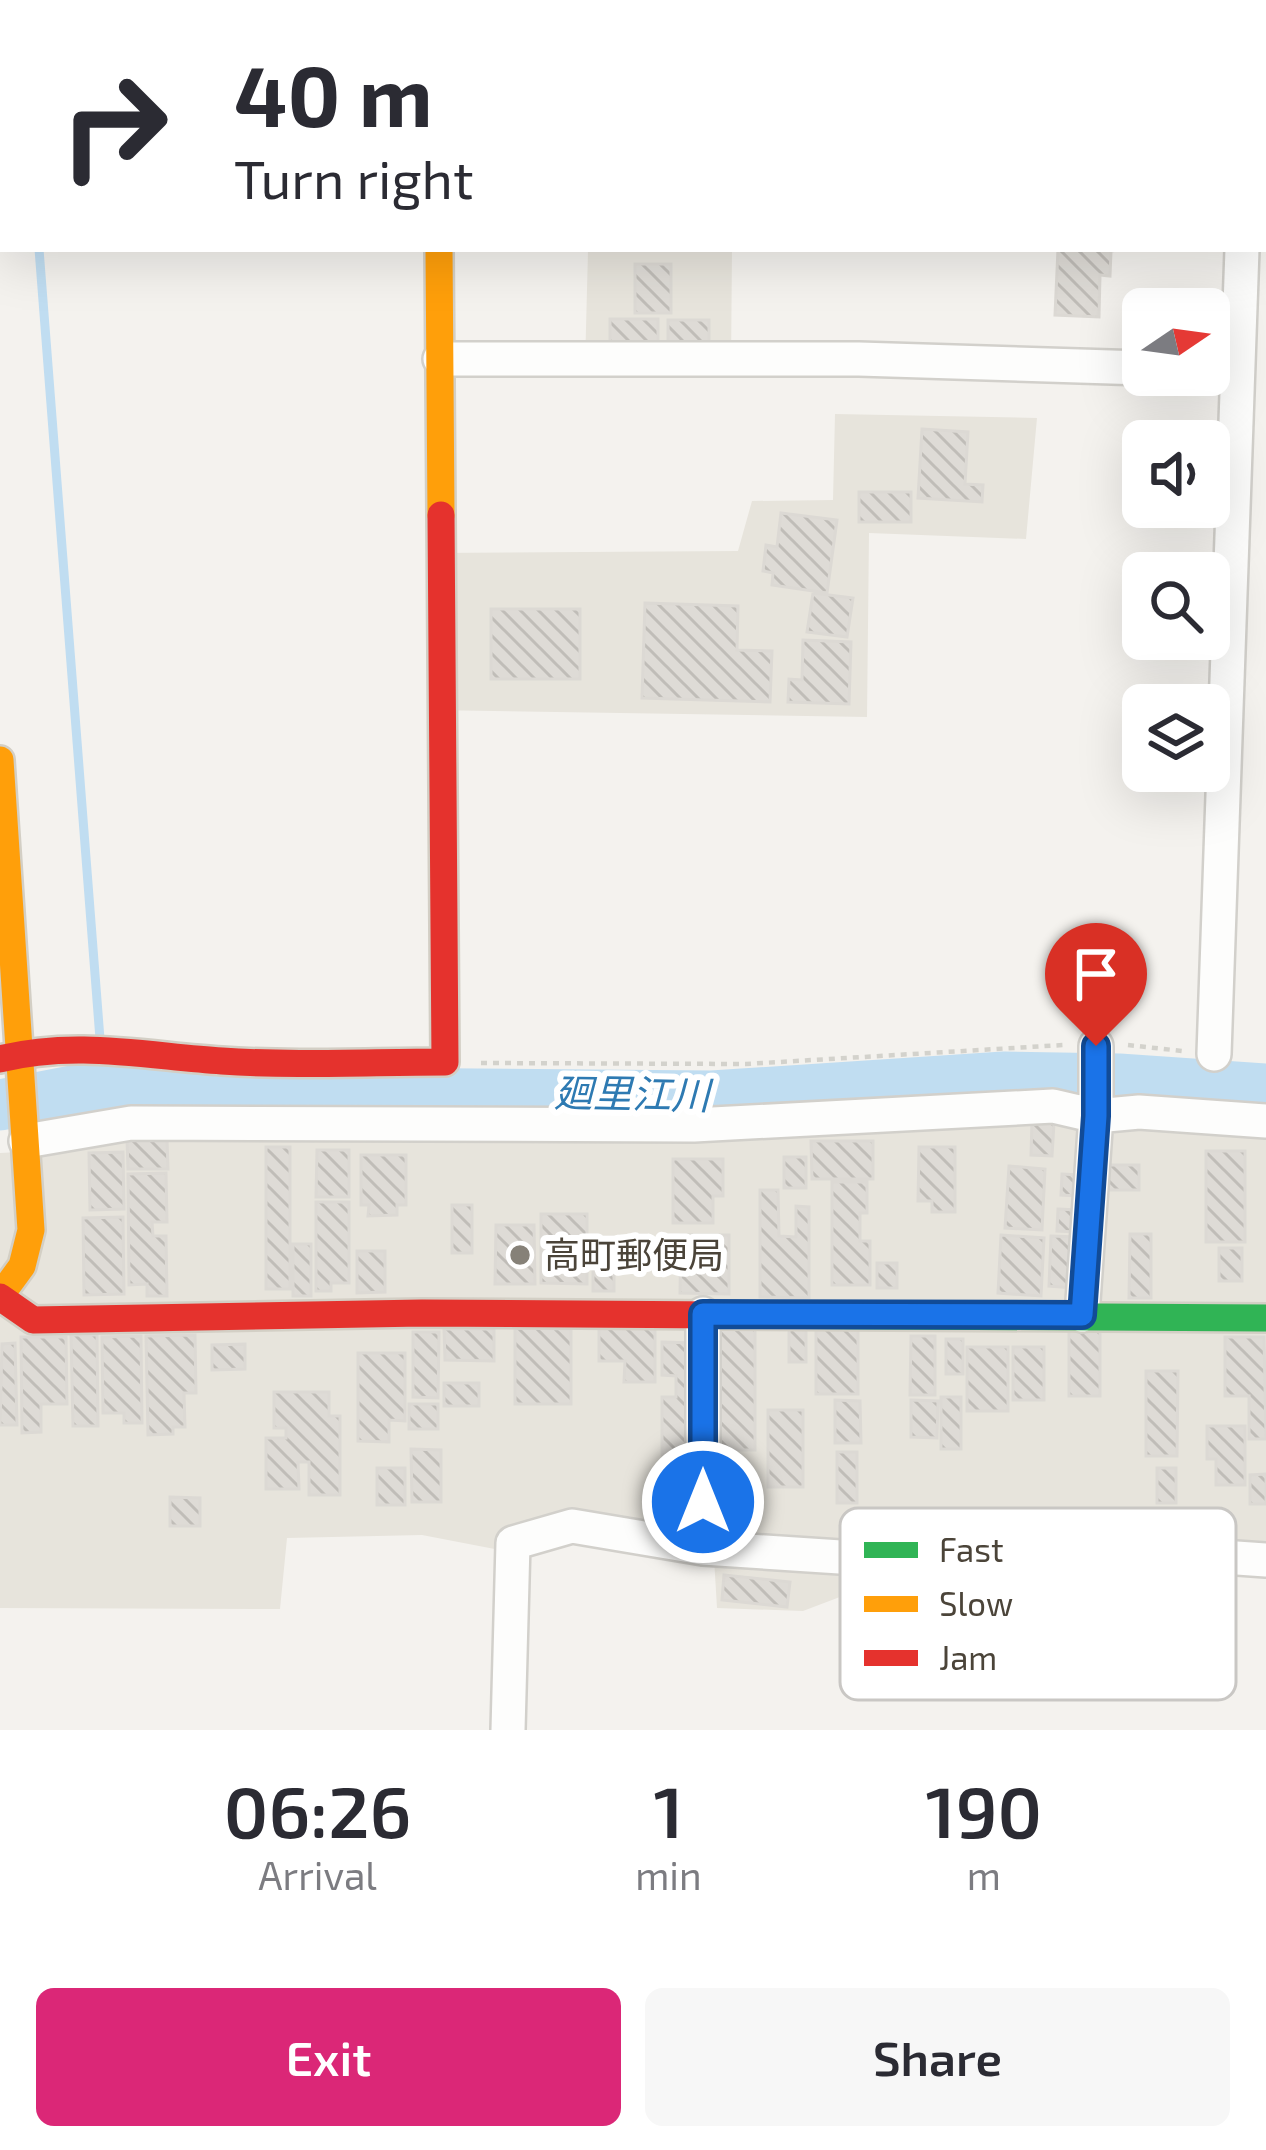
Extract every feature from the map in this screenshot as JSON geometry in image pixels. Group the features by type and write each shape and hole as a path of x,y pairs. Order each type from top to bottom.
{"street":[{"path":"10,1055 100,1052 225,1061 445,1062 440,252"},
{"path":"1230,325 1242,252"},
{"path":"440,359 859,358 1122,367"},
{"path":"1214,1054 1223,396"},
{"path":"0,760 10,1055 26,1142 31,1230 26,1262 0,1296 33,1320 422,1313 1266,1318"},
{"path":"1082,1315 1096,1116 1096,1046"},
{"path":"26,1142 131,1123 208,1120 694,1125 1053,1106 1096,1116 1139,1112 1266,1120"},
{"path":"703,1314 703,1548"},
{"path":"508,1730 513,1543 572,1526 703,1548 840,1557"},
{"path":"1236,1558 1266,1560"}],"path":[{"path":"445,1062 746,1064 1107,1043 1214,1054"}],"shaded area":[{"path":"588,252 732,252 731,367 585,367"},
{"path":"835,414 1037,418 1026,539 869,533 867,717 431,710 431,553 738,551 752,501 833,500"},
{"path":"981,1115 1266,1129 1266,1565 1236,1563 1236,1508 840,1508 840,1597 803,1611 717,1608 714,1558 574,1532 505,1551 422,1535 287,1538 280,1609 0,1608 0,1153 55,1150 135,1128"}],"building":[{"path":"1058,252 1111,252 1110,276 1100,275 1099,317 1055,315"},
{"path":"635,264 671,264 671,313 635,313"},
{"path":"610,319 658,319 658,346 610,345"},
{"path":"668,320 709,320 709,345 668,345"},
{"path":"922,429 968,432 965,484 983,485 982,502 918,498"},
{"path":"859,492 911,492 911,522 859,522"},
{"path":"781,513 837,520 827,593 772,585 773,573 763,571 766,545 777,547"},
{"path":"813,593 853,598 847,637 807,632"},
{"path":"645,603 738,606 737,650 772,651 770,702 642,698"},
{"path":"491,609 580,609 580,679 491,679"},
{"path":"803,640 851,642 849,704 788,702 789,679 802,680"},
{"path":"1032,1121 1054,1123 1052,1156 1031,1155"},
{"path":"127,1139 167,1139 168,1169 128,1169"},
{"path":"811,1141 873,1141 873,1179 812,1179"},
{"path":"266,1147 290,1147 290,1289 266,1289"},
{"path":"919,1147 955,1147 955,1212 932,1212 932,1201 918,1201"},
{"path":"317,1150 349,1150 349,1197 316,1197"},
{"path":"1206,1151 1245,1151 1245,1242 1206,1242"},
{"path":"123,1152 124,1209 90,1210 89,1153"},
{"path":"361,1155 406,1155 406,1205 397,1205 397,1215 368,1216 369,1205 361,1205"},
{"path":"784,1157 806,1157 806,1188 784,1188"},
{"path":"673,1159 723,1159 723,1196 713,1196 713,1223 673,1223"},
{"path":"1104,1165 1139,1165 1139,1190 1104,1190"},
{"path":"1009,1166 1045,1169 1042,1230 1005,1228"},
{"path":"166,1173 167,1222 152,1222 153,1236 166,1236 167,1296 147,1296 147,1284 129,1285 128,1174"},
{"path":"1062,1174 1078,1175 1077,1196 1061,1195"},
{"path":"832,1182 867,1182 867,1213 860,1213 860,1241 870,1241 870,1285 832,1285"},
{"path":"760,1190 778,1190 779,1236 796,1237 796,1206 809,1207 809,1298 760,1297"},
{"path":"316,1202 349,1202 349,1283 331,1283 331,1291 316,1291"},
{"path":"452,1205 472,1205 472,1253 452,1253"},
{"path":"1058,1209 1077,1210 1076,1232 1057,1231"},
{"path":"541,1214 587,1214 587,1284 541,1283"},
{"path":"123,1217 124,1294 84,1295 83,1218"},
{"path":"496,1225 534,1225 535,1284 495,1284"},
{"path":"1130,1234 1151,1234 1151,1298 1129,1298"},
{"path":"681,1235 729,1235 729,1294 680,1293"},
{"path":"1001,1235 1044,1238 1041,1296 998,1293"},
{"path":"1051,1236 1076,1237 1073,1288 1049,1286"},
{"path":"293,1244 311,1244 311,1296 293,1296"},
{"path":"593,1247 614,1247 614,1291 593,1291"},
{"path":"1219,1248 1242,1248 1242,1281 1219,1281"},
{"path":"357,1251 385,1251 385,1292 357,1293"},
{"path":"877,1263 897,1263 897,1288 877,1288"},
{"path":"599,1325 655,1325 655,1382 624,1382 625,1361 599,1361"},
{"path":"515,1328 571,1329 571,1404 515,1404"},
{"path":"816,1328 858,1328 858,1394 816,1394"},
{"path":"444,1329 494,1329 494,1361 445,1360"},
{"path":"709,1329 755,1329 755,1450 709,1450"},
{"path":"789,1329 806,1330 806,1362 789,1362"},
{"path":"1069,1330 1100,1331 1100,1396 1069,1396"},
{"path":"413,1332 439,1332 438,1398 413,1397"},
{"path":"71,1335 97,1335 98,1426 73,1426"},
{"path":"195,1335 196,1393 184,1393 185,1427 173,1427 173,1434 148,1435 146,1336"},
{"path":"141,1336 142,1423 124,1423 124,1413 103,1413 102,1337"},
{"path":"911,1336 935,1336 935,1395 910,1395"},
{"path":"21,1337 66,1337 67,1404 41,1404 41,1432 22,1433"},
{"path":"1225,1337 1264,1337 1266,1439 1249,1439 1249,1396 1225,1396"},
{"path":"946,1339 963,1339 963,1374 946,1374"},
{"path":"662,1342 692,1343 692,1455 662,1455 662,1397 676,1397 676,1376 662,1375"},
{"path":"15,1343 17,1425 0,1425 2,1344"},
{"path":"245,1344 245,1369 212,1370 212,1345"},
{"path":"967,1347 1008,1347 1008,1411 967,1411"},
{"path":"1013,1347 1044,1347 1044,1400 1013,1400"},
{"path":"358,1353 405,1353 405,1421 389,1420 389,1442 358,1441"},
{"path":"1146,1371 1178,1371 1177,1456 1146,1456"},
{"path":"444,1383 479,1383 479,1406 444,1406"},
{"path":"274,1392 329,1392 329,1416 340,1416 340,1495 309,1495 309,1462 298,1462 299,1489 266,1489 266,1438 286,1438 286,1428 274,1428"},
{"path":"941,1397 961,1397 961,1449 941,1449"},
{"path":"835,1400 860,1401 861,1443 835,1443"},
{"path":"911,1400 938,1401 937,1438 911,1437"},
{"path":"409,1404 438,1404 438,1429 409,1429"},
{"path":"768,1410 803,1410 803,1487 768,1487"},
{"path":"1207,1426 1245,1426 1245,1485 1216,1485 1216,1459 1207,1459"},
{"path":"411,1449 441,1450 441,1502 412,1502"},
{"path":"837,1452 857,1452 857,1503 837,1503"},
{"path":"377,1468 405,1468 405,1505 377,1505"},
{"path":"1157,1468 1176,1468 1176,1503 1157,1503"},
{"path":"1266,1474 1266,1504 1250,1504 1250,1475"},
{"path":"170,1497 200,1498 200,1526 170,1526"},
{"path":"724,1575 790,1582 787,1607 722,1600"}],"waterway":[{"path":"39,252 100,1039"},
{"path":"101,1062 103,1085"},
{"name":"廻里江川","path":"0,1105 103,1085 223,1092 712,1096 1004,1077 1266,1089"}],"traffic: fast":[{"path":"721,1315 1266,1318"}],"traffic: slow":[{"path":"439,252 441,515"},
{"path":"0,760 31,1230 22,1266 0,1296"}],"traffic: jam":[{"path":"0,1059 83,1050 306,1064 445,1062 441,515"},
{"path":"0,1297 33,1320 422,1313 721,1315"}],"place":[{"name":"高町郵便局","path":"520,1255"}],"route":[{"path":"703,1502 703,1314 1082,1315 1096,1116 1096,1046"}]}
